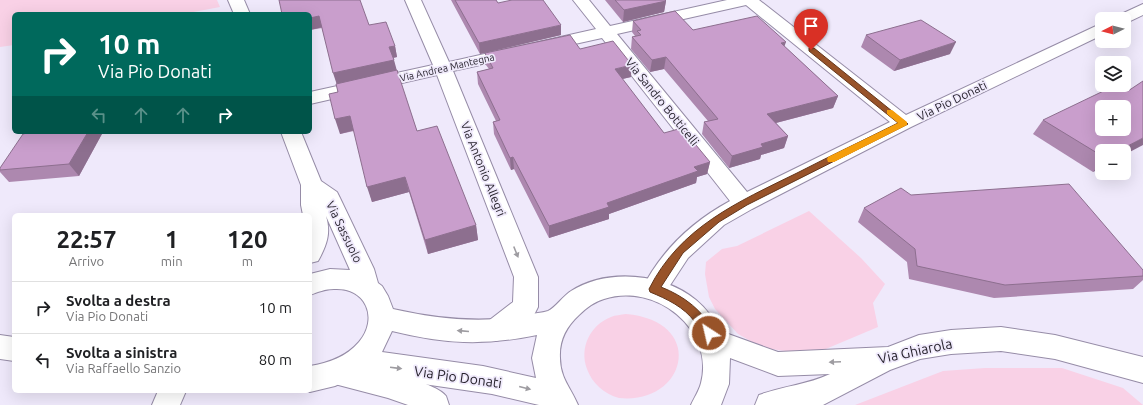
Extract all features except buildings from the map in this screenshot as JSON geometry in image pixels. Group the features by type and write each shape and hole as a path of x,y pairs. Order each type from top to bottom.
{"street":[{"path":"236,0 241,12"},
{"name":"Via Antonio Allegri","path":"413,0 443,68 526,276 525,307 496,330"},
{"name":"Via Sandro Botticelli","path":"581,0 605,32 744,203"},
{"path":"749,0 904,124"},
{"name":"Via Andrea Mantegna","path":"312,98 749,0"},
{"path":"1131,16 1141,12"},
{"name":"Via Pio Donati","path":"654,289 680,251 716,220 744,203 1095,32"},
{"name":"Via Sassuolo","path":"292,134 312,185 312,205 318,228 312,249"},
{"name":"Via Sassuolo","path":"312,185 329,198 362,269 366,286"},
{"path":"312,283 324,280 345,279 366,286 378,298 381,306 382,317 375,338 370,347 347,366 373,380 421,396 435,405"},
{"name":"Via Pio Donati","path":"561,401 550,382 546,365 546,349 550,334 557,320 566,309 578,299 591,292 606,287 622,285 654,289 671,296 686,306 699,318 712,340 717,368 715,385 705,405"},
{"path":"382,317 422,327 470,332 513,329 557,320"},
{"name":"Via Ghiarola","path":"712,340 778,364 888,359 919,347 951,342 1001,339 1055,347 1143,370"},
{"path":"0,347 12,349"},
{"path":"769,405 820,392 888,359"},
{"name":"Via Pio Donati","path":"312,379 321,378 347,366 387,367 483,379 524,388 561,401"},
{"path":"166,405 171,393"}],"shaded area":[{"path":"0,0 217,0 220,7 194,12 12,12 12,45 0,47"},
{"path":"809,211 861,258 885,284 873,303 878,327 821,351 793,352 763,348 738,334 715,309 709,297 705,274 706,262 722,249 737,246"},
{"path":"626,314 652,320 669,331 677,346 678,361 672,376 660,389 642,397 619,398 608,394 592,379 585,361 584,353 588,338 592,331 613,316"},
{"path":"985,368 1062,368 1123,388 1143,405 855,405 943,371"}],"slow traffic":[{"path":"831,159 904,124 890,112"}],"route":[{"path":"709,333 699,318 686,306 671,296 654,289 680,251 716,220 744,203 904,124 811,50"}]}
